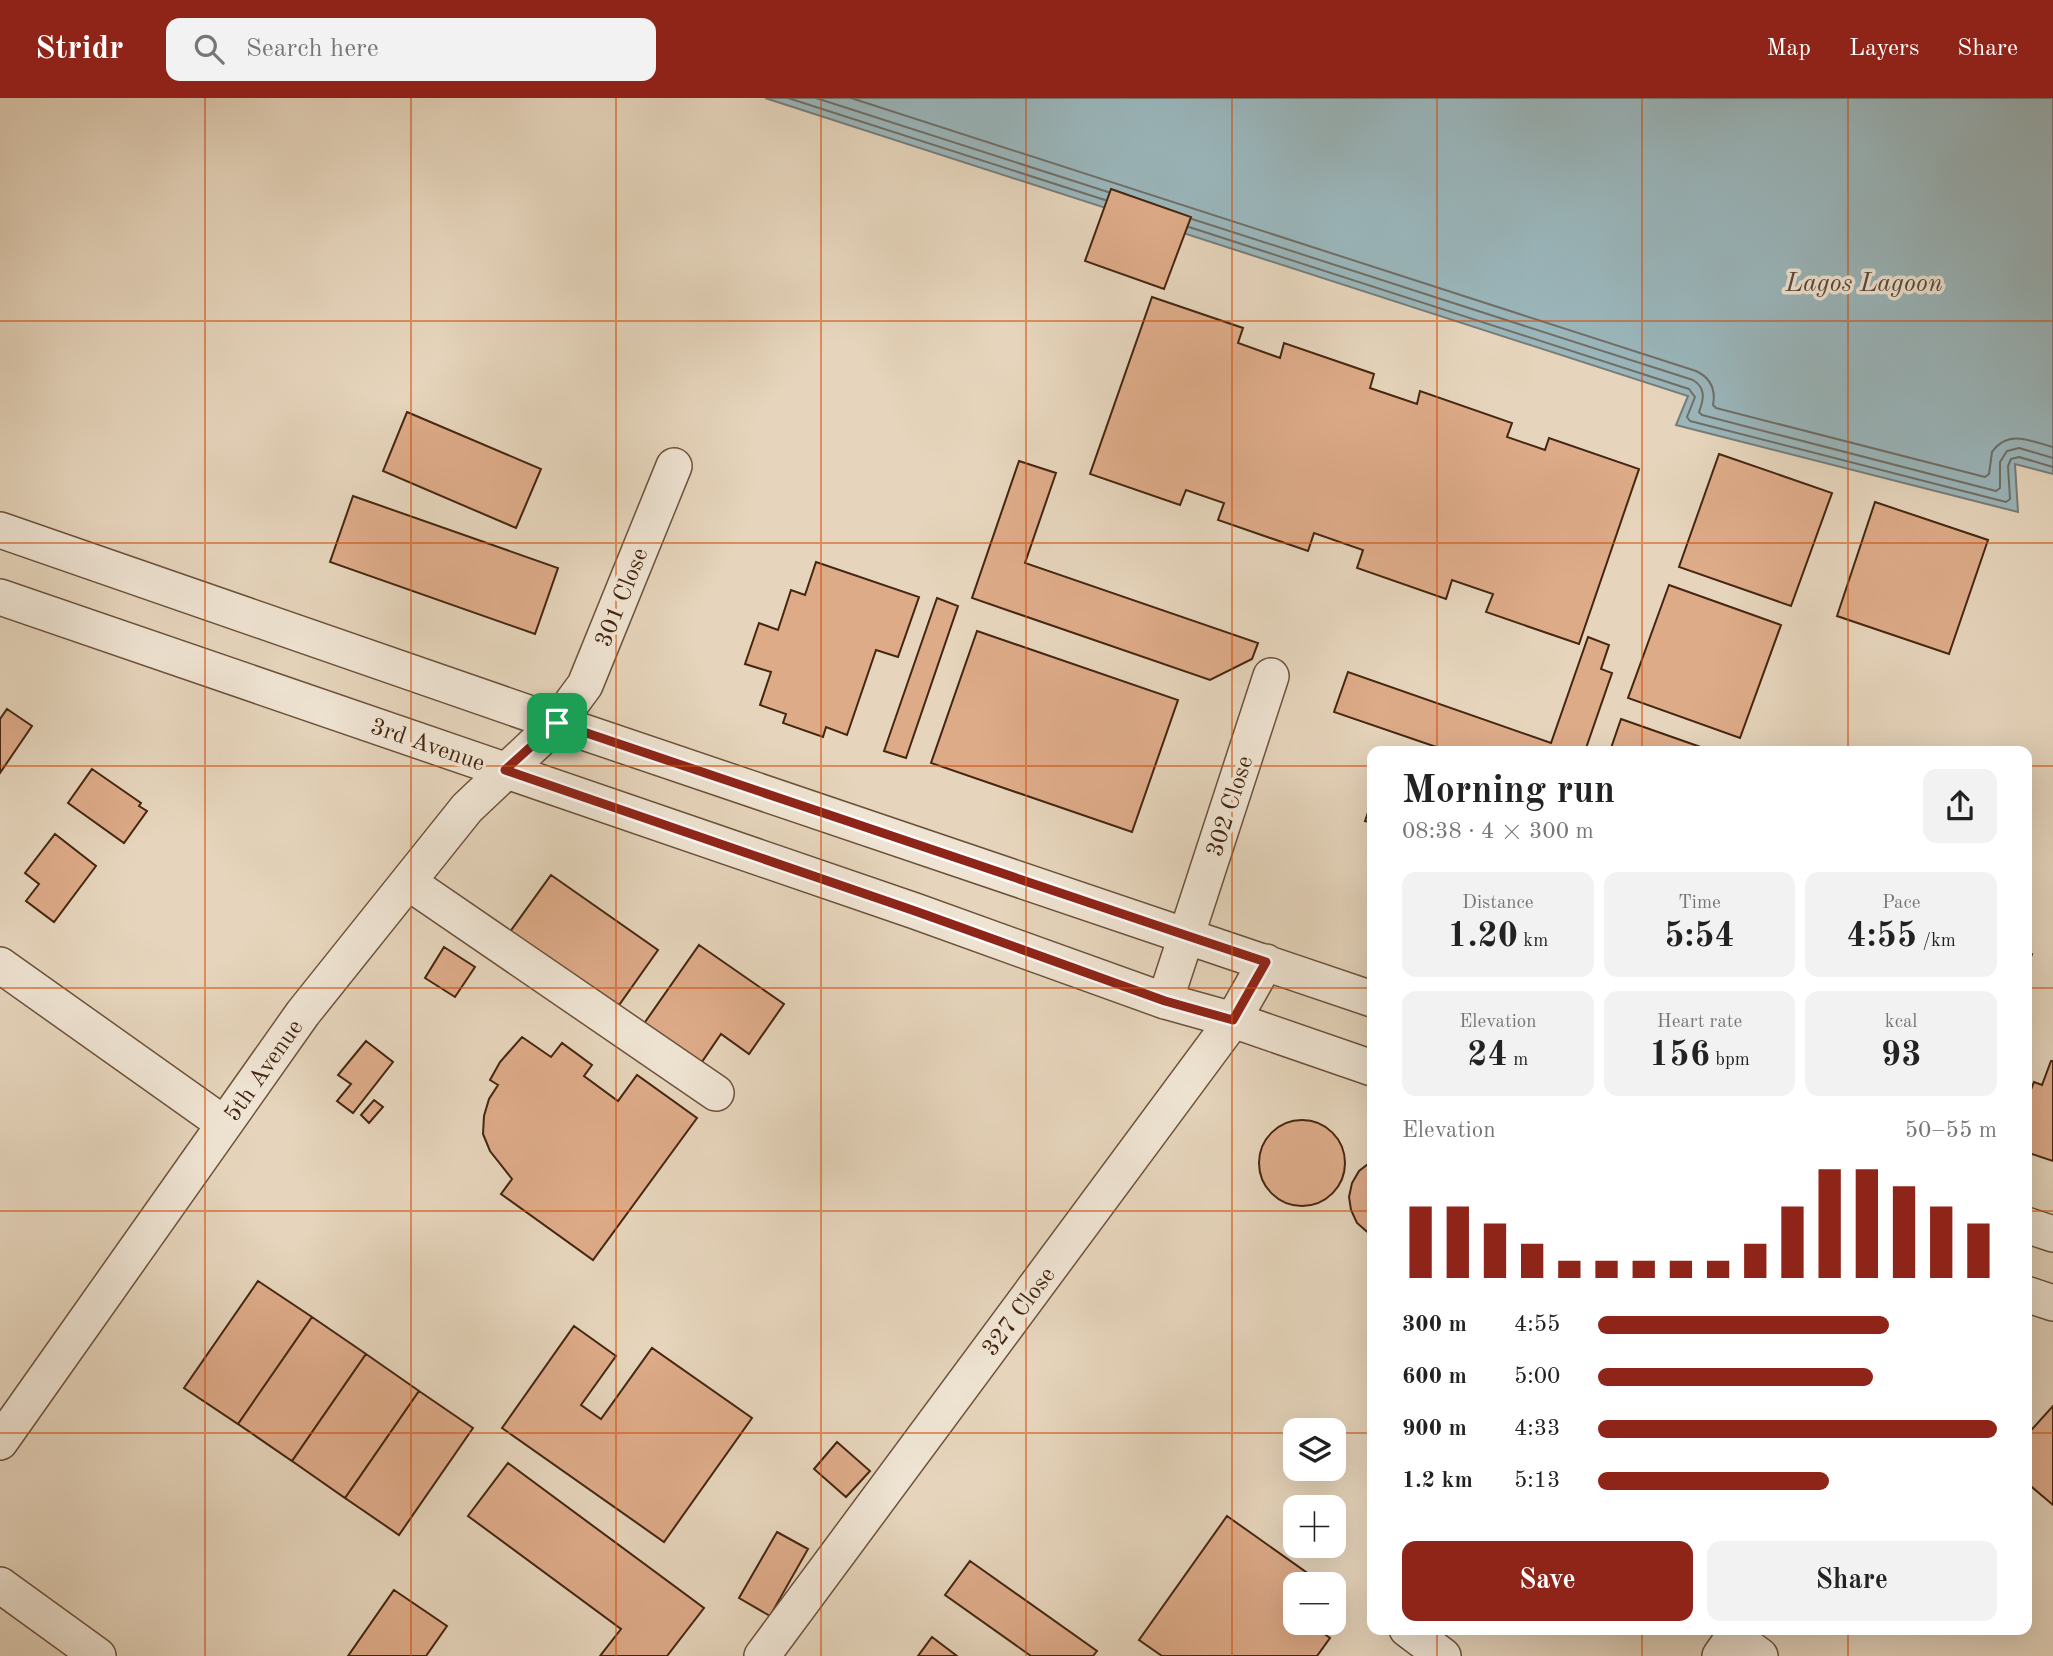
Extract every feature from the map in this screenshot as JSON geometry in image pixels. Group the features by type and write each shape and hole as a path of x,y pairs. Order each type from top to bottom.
{"street":[{"name":"301 Close","path":"557,723 585,685 674,466"},
{"path":"0,530 557,723 1367,997"},
{"name":"3rd Avenue","path":"0,597 915,911 1165,1001 1233,1020 1367,1066"},
{"name":"302 Close","path":"1165,1001 1271,677"},
{"name":"5th Avenue","path":"0,1442 303,1013 467,808 557,723"},
{"path":"408,882 716,1093"},
{"name":"327 Close","path":"762,1656 1233,1020 1266,962"},
{"path":"0,965 224,1124"},
{"path":"2032,1296 2053,1303"},
{"path":"0,1585 98,1656"},
{"path":"1414,1635 1443,1656"}],"water":[{"name":"Lagos Lagoon","path":"765,98 2053,98 2053,474 2015,464 2018,512 1676,425 1688,396"}],"building":[{"path":"1111,189 1191,217 1164,289 1085,261"},
{"path":"1152,297 1243,328 1238,343 1280,358 1284,343 1374,374 1370,388 1417,404 1420,391 1512,423 1507,437 1545,450 1549,438 1639,469 1579,644 1486,612 1493,594 1452,580 1446,599 1357,568 1363,550 1314,533 1308,551 1218,520 1224,503 1186,490 1180,505 1090,474"},
{"path":"407,412 541,469 516,528 383,471"},
{"path":"1719,454 1832,493 1791,606 1679,567"},
{"path":"1019,461 1056,473 1025,563 1258,643 1252,659 1210,680 972,598"},
{"path":"353,496 558,568 535,634 330,562"},
{"path":"1875,502 1988,540 1949,654 1837,616"},
{"path":"816,562 919,597 898,657 876,650 847,735 826,727 823,737 783,723 786,714 760,705 771,672 745,664 759,623 778,630 791,590 805,595"},
{"path":"1669,585 1781,625 1740,738 1628,698"},
{"path":"937,598 958,606 906,758 884,751"},
{"path":"977,631 1178,700 1132,832 931,763"},
{"path":"1588,637 1609,645 1601,669 1612,673 1587,746 1433,746 1334,712 1348,672 1551,743"},
{"path":"7,709 32,726 0,773 0,719"},
{"path":"1621,719 1698,746 1612,746"},
{"path":"92,769 141,803 139,806 147,811 124,843 68,803"},
{"path":"55,834 96,866 54,922 26,901 39,884 25,873"},
{"path":"551,875 658,950 612,1015 504,940"},
{"path":"699,945 784,1004 749,1054 721,1034 693,1075 636,1035"},
{"path":"444,947 475,967 455,997 425,978"},
{"path":"522,1037 551,1057 562,1043 592,1065 584,1076 618,1101 637,1075 697,1118 593,1260 501,1194 512,1179 490,1151 483,1134 484,1116 489,1099 498,1085 490,1080 500,1062"},
{"path":"366,1041 393,1062 353,1113 337,1101 351,1084 338,1075"},
{"path":"2053,1061 2053,1161 2032,1154 2032,1087 2034,1082 2042,1085"},
{"path":"374,1100 383,1107 369,1123 361,1115"},
{"path":"1294,1120 1310,1120 1333,1132 1342,1146 1345,1163 1342,1180 1333,1194 1310,1206 1294,1206 1278,1199 1266,1187 1259,1171 1259,1155 1266,1139 1278,1127"},
{"path":"1367,1165 1367,1232 1357,1223 1349,1197 1352,1183 1359,1171"},
{"path":"258,1281 312,1317 238,1424 184,1388"},
{"path":"312,1317 366,1354 292,1461 238,1424"},
{"path":"574,1326 616,1356 581,1405 601,1419 652,1348 752,1418 664,1542 502,1428"},
{"path":"366,1354 419,1391 345,1498 292,1461"},
{"path":"419,1391 473,1428 399,1535 345,1498"},
{"path":"2053,1406 2053,1505 2032,1487 2032,1429"},
{"path":"837,1442 870,1471 846,1497 814,1469"},
{"path":"508,1463 704,1608 667,1656 600,1656 621,1629 468,1516"},
{"path":"1227,1516 1306,1572 1283,1572 1283,1635 1326,1635 1330,1638 1317,1656 1162,1656 1139,1640"},
{"path":"777,1532 808,1549 770,1616 739,1598"},
{"path":"970,1561 1097,1651 1093,1656 1031,1656 945,1595"},
{"path":"394,1590 447,1626 426,1656 348,1656"},
{"path":"932,1637 957,1656 918,1656"}],"route":[{"path":"557,723 1266,962 1233,1020 1165,1001 915,911 505,770 557,723"}]}
